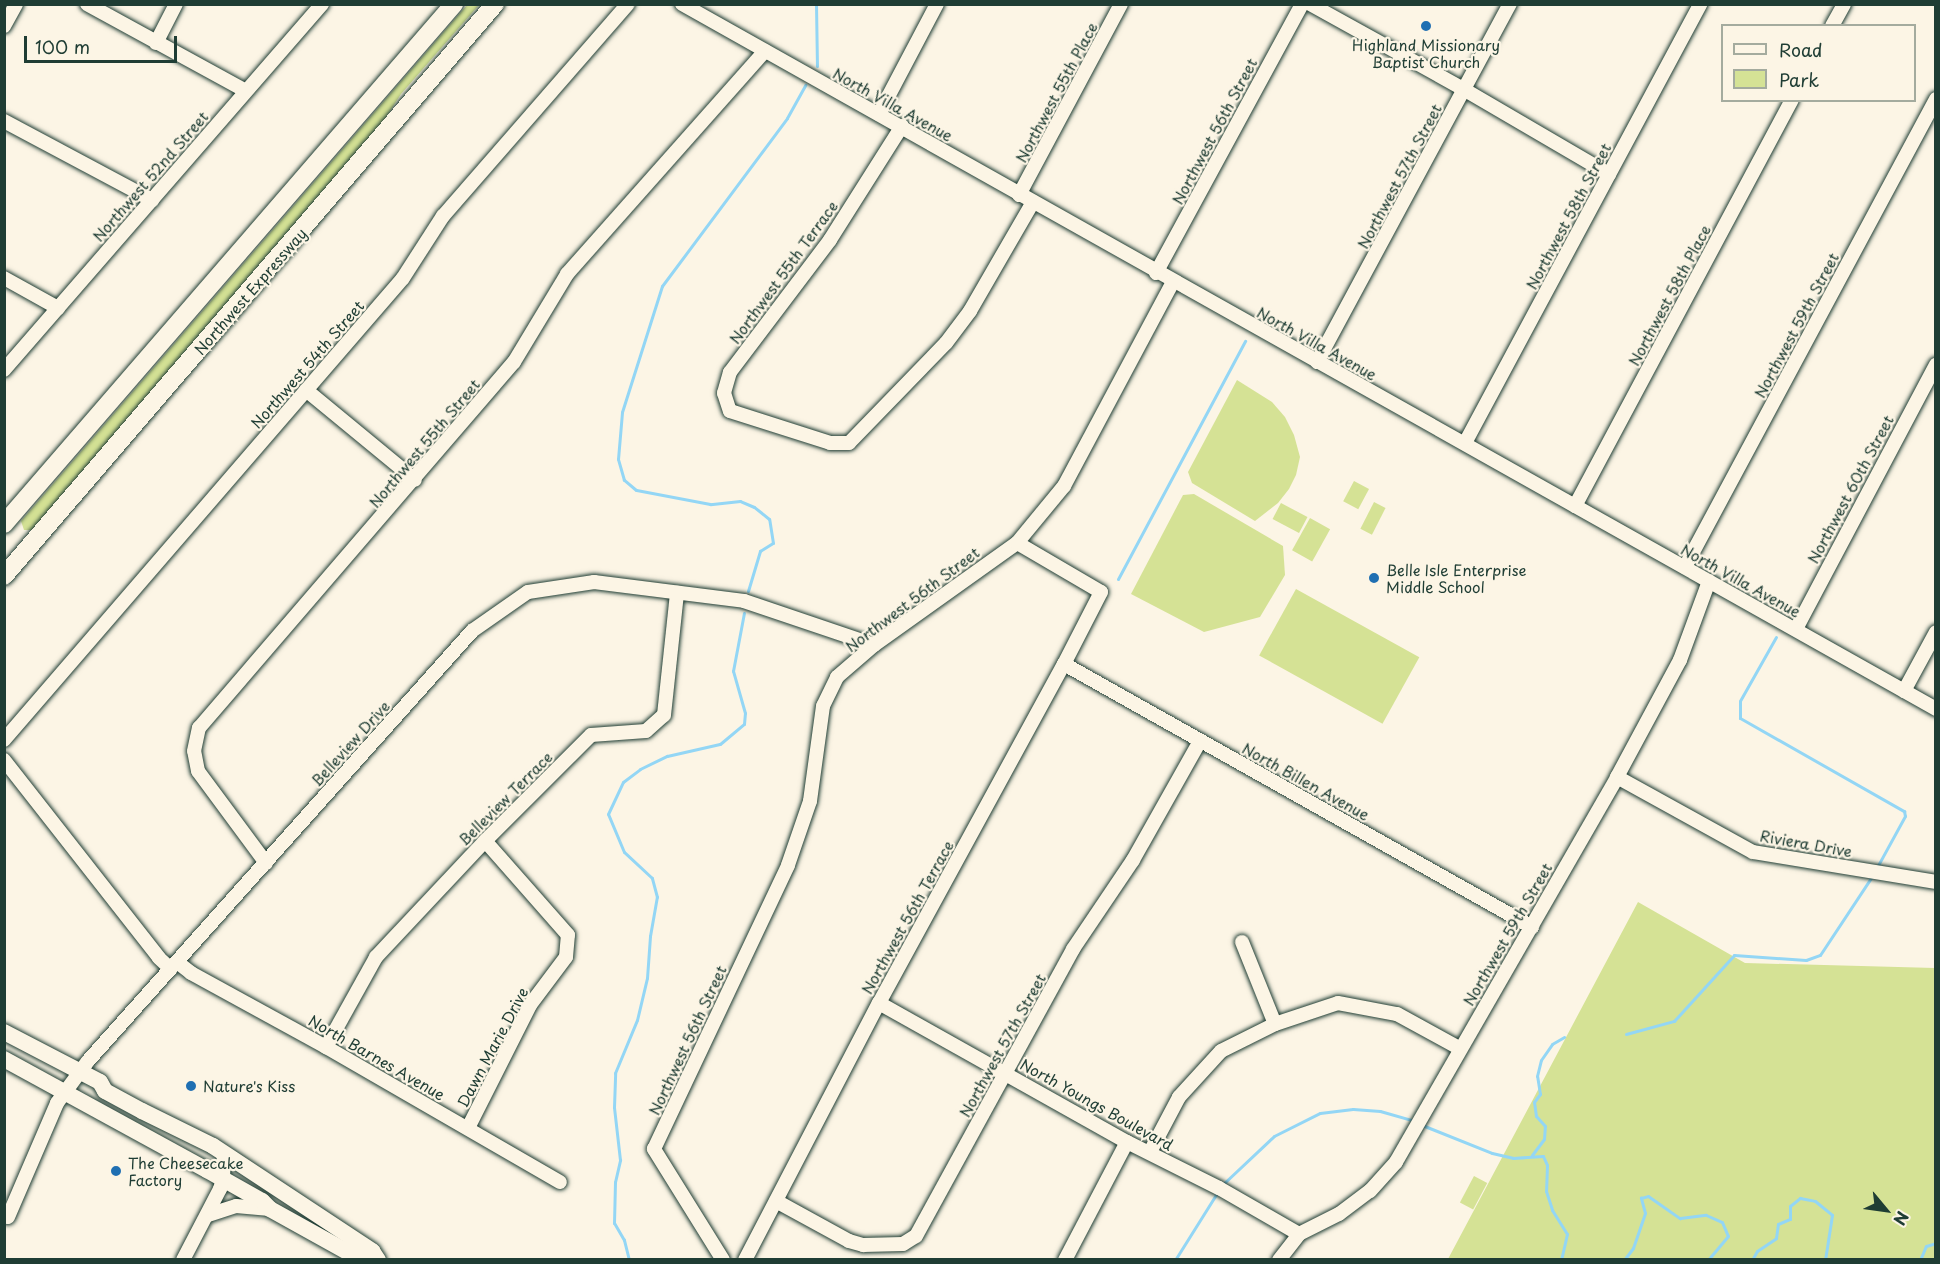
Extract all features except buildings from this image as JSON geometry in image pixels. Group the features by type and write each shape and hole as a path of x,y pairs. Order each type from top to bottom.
{"highway":[{"path":"4,524 454,4"},
{"name":"Northwest Expressway","path":"4,576 495,4"}],"main road":[{"path":"4,1032 100,1082 105,1091 198,1138 372,1251 378,1260"},
{"path":"4,1059 223,1179 262,1201 270,1209 362,1260"},
{"path":"65,1092 95,1094 105,1091"}],"street":[{"path":"4,26 16,4"},
{"path":"87,4 246,91"},
{"path":"156,43 176,4"},
{"name":"Northwest 52nd Street","path":"4,370 322,4"},
{"name":"Northwest 54th Street","path":"4,740 403,278 443,216 628,4"},
{"name":"North Villa Avenue","path":"682,4 902,126 1156,273 1465,443 1935,709"},
{"path":"879,114 937,4"},
{"name":"Northwest 55th Place","path":"1019,195 1121,4"},
{"name":"Northwest 56th Street","path":"1156,273 1302,4"},
{"path":"1310,4 1465,90 1609,174"},
{"name":"Northwest 57th Street","path":"1317,362 1510,4"},
{"name":"Northwest 58th Street","path":"1465,443 1701,4"},
{"path":"1833,24 1844,4"},
{"name":"Northwest 55th Street","path":"266,863 198,771 194,751 199,728 415,480 514,362 567,274 765,51"},
{"name":"Northwest 59th Street","path":"1685,567 1935,99"},
{"name":"Northwest 58th Place","path":"1575,506 1791,102"},
{"path":"4,121 152,200"},
{"name":"Northwest 55th Terrace","path":"902,126 831,240 730,372 723,393 730,411 830,443 849,443 946,343 970,311 1033,202"},
{"path":"4,279 58,308"},
{"name":"Northwest 56th Street","path":"723,1260 654,1149 788,865 810,801 823,706 837,677 874,645 1017,543 1064,486 1173,282"},
{"name":"Northwest 60th Street","path":"1796,629 1935,365"},
{"path":"306,390 415,480"},
{"name":"Northwest 56th Terrace","path":"745,1260 879,1004 1101,592 1017,543"},
{"name":"Northwest 59th Street","path":"1279,1260 1299,1234 1339,1214 1370,1191 1396,1162 1459,1048 1532,927 1617,777 1680,660 1709,581"},
{"name":"Belleview Drive","path":"8,1217 57,1103 80,1071 472,631 528,592 594,582 744,601 874,645"},
{"name":"Belleview Terrace","path":"326,1047 376,957 485,841 591,735 646,731 664,715 677,593"},
{"path":"1904,691 1935,632"},
{"name":"North Billen Avenue","path":"1064,664 1532,927"},
{"name":"Northwest 57th Street","path":"776,1201 849,1241 863,1245 903,1244 916,1236 1073,949 1133,860 1200,741"},
{"name":"North Barnes Avenue","path":"4,760 159,958 326,1047 560,1182"},
{"name":"Riviera Drive","path":"1617,777 1753,852 1935,882"},
{"name":"Dawn Marie Drive","path":"468,1128 530,1005 566,957 568,935 485,841"},
{"path":"1242,942 1275,1024"},
{"path":"1150,1152 1179,1097 1221,1051 1275,1024 1338,1003 1397,1014 1459,1048"},
{"name":"North Youngs Boulevard","path":"879,1004 1005,1072 1126,1142 1210,1183 1299,1234"},
{"path":"1065,1260 1126,1142"},
{"path":"183,1260 208,1215 223,1179 224,1154"},
{"path":"208,1215 237,1206 270,1209"}],"green space":[{"path":"467,5 479,5 401,94 379,128 33,530 24,530 21,521"},
{"path":"1237,380 1272,402 1285,417 1294,435 1300,457 1296,475 1289,489 1278,503 1255,521 1192,483 1188,472"},
{"path":"1354,481 1369,489 1358,509 1343,501"},
{"path":"1194,494 1283,546 1285,575 1260,617 1204,632 1131,594 1183,495"},
{"path":"1374,502 1386,508 1372,535 1360,529"},
{"path":"1281,503 1307,517 1299,533 1273,519"},
{"path":"1310,518 1330,529 1312,562 1292,550"},
{"path":"1296,589 1419,657 1382,724 1259,655"},
{"path":"1638,902 1745,963 1935,968 1935,1259 1448,1259"},
{"path":"1474,1176 1487,1183 1473,1210 1460,1202"}],"waterway":[{"path":"816,4 817,66"},
{"path":"748,591 760,551 773,543 769,519 754,507 740,501 710,504 636,490 624,480 618,459 622,412 662,286 787,118 805,85"},
{"path":"1118,579 1245,341"},
{"path":"629,1260 624,1240 614,1223 615,1182 620,1160 614,1107 615,1073 637,1020 647,978 650,936 657,897 652,878 624,852 608,814 623,782 640,769 667,756 720,744 744,724 745,713 733,671 744,613"},
{"path":"1776,637 1740,701 1740,718 1904,811 1905,816 1876,869"},
{"path":"1626,1034 1674,1021 1734,955 1806,960 1820,955 1873,875"},
{"path":"1532,1155 1544,1139 1545,1126 1536,1116 1534,1102 1540,1094 1537,1076 1541,1060 1552,1044 1564,1037"},
{"path":"1222,1185 1274,1136 1320,1113 1353,1109 1380,1111 1414,1121"},
{"path":"1422,1125 1492,1153 1513,1158 1543,1156 1547,1165 1546,1191 1552,1210 1567,1234 1561,1260"},
{"path":"1175,1260 1217,1193"},
{"path":"1624,1260 1633,1248 1645,1213 1641,1198 1648,1196 1680,1218 1706,1215 1722,1222 1728,1236 1708,1260"},
{"path":"1752,1260 1757,1251 1776,1238 1778,1224 1790,1219 1790,1206 1800,1198 1815,1201 1832,1215 1825,1260"},
{"path":"1920,1260 1926,1246 1936,1243"}],"place":[{"name":"Highland Missionary Baptist Church","path":"1426,26"},
{"name":"Belle Isle Enterprise Middle School","path":"1374,578"},
{"name":"Nature's Kiss","path":"191,1086"},
{"name":"The Cheesecake Factory","path":"116,1171"}]}
